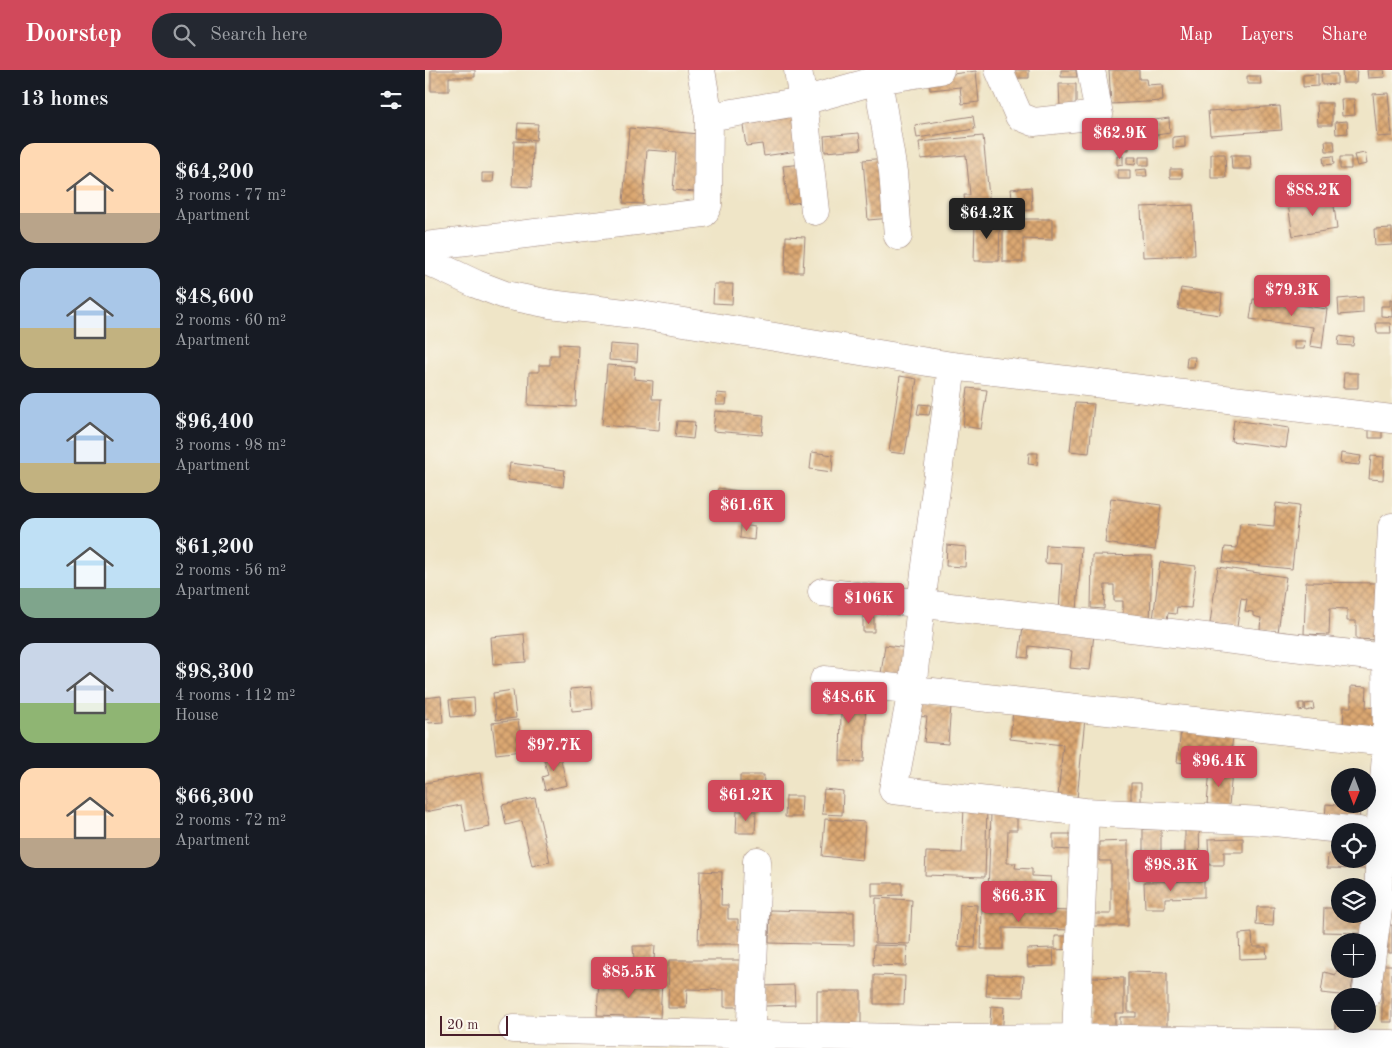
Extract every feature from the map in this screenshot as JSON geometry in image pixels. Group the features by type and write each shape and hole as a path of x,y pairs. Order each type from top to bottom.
{"street":[{"path":"425,246 703,213 708,205 709,117 701,70"},
{"path":"798,70 815,211"},
{"path":"709,117 803,101 879,75 940,70"},
{"path":"999,70 1019,116 1034,122 1099,115 1091,70"},
{"path":"879,75 893,172 898,236"},
{"path":"425,260 476,284 505,295 551,304 641,315 952,366 1392,419"},
{"path":"952,366 921,604 912,690 893,790 1085,812 1264,821 1331,828"},
{"path":"1373,823 1388,787 1386,658 1392,527"},
{"path":"822,592 1386,658"},
{"path":"824,680 1387,742"},
{"path":"1076,1038 1085,812"},
{"path":"750,1042 757,861"},
{"path":"1368,988 1385,910 1376,866"},
{"path":"513,1029 750,1042 1076,1038 1360,1039 1392,1044"}],"building":[{"path":"431,70 475,70 475,77 449,77 449,91 431,91"},
{"path":"1014,70 1029,70 1029,78 1014,78"},
{"path":"1061,70 1076,70 1077,77 1061,77"},
{"path":"1109,70 1139,70 1139,79 1146,79 1147,85 1162,84 1163,101 1111,104"},
{"path":"1342,70 1357,70 1356,83 1343,83"},
{"path":"1367,70 1384,70 1385,77 1368,78"},
{"path":"976,71 979,102 962,104 960,87 930,90 929,77"},
{"path":"1318,74 1318,86 1303,87 1303,75"},
{"path":"1321,74 1337,74 1337,84 1322,85"},
{"path":"1247,76 1260,76 1261,84 1247,84"},
{"path":"1059,84 1076,84 1076,109 1060,109"},
{"path":"1388,93 1392,136 1377,137 1373,94"},
{"path":"1341,99 1354,99 1355,115 1342,116"},
{"path":"1317,103 1332,103 1332,125 1318,125"},
{"path":"1280,106 1282,130 1210,135 1208,111"},
{"path":"973,116 975,129 917,138 915,125"},
{"path":"793,117 798,151 764,156 762,144 746,146 743,125"},
{"path":"1169,118 1170,133 1156,135 1155,120"},
{"path":"1149,121 1151,142 1136,143 1134,122"},
{"path":"1347,121 1348,133 1336,134 1335,122"},
{"path":"518,123 538,124 536,140 517,138"},
{"path":"629,128 700,134 695,192 673,190 676,152 647,150 643,204 623,203"},
{"path":"859,133 861,149 825,152 824,136"},
{"path":"983,136 990,207 966,210 964,195 970,195 966,155 921,159 919,142"},
{"path":"1185,136 1185,147 1173,148 1173,137"},
{"path":"1118,138 1129,139 1129,150 1118,149"},
{"path":"514,141 533,142 532,187 512,186"},
{"path":"1325,141 1334,141 1335,151 1326,151"},
{"path":"1365,153 1367,164 1357,166 1354,155"},
{"path":"1211,154 1225,154 1226,178 1211,178"},
{"path":"1231,155 1250,155 1251,169 1232,169"},
{"path":"1117,156 1123,156 1123,164 1117,165"},
{"path":"1333,156 1334,164 1324,165 1323,157"},
{"path":"1127,157 1136,157 1135,165 1127,164"},
{"path":"1139,157 1149,157 1149,165 1139,165"},
{"path":"1340,157 1351,157 1351,169 1340,169"},
{"path":"887,158 892,218 868,220 863,160"},
{"path":"804,164 809,201 788,204 783,166"},
{"path":"1146,169 1147,176 1137,176 1136,170"},
{"path":"1170,169 1182,169 1182,178 1170,178"},
{"path":"1118,170 1130,170 1130,179 1118,179"},
{"path":"482,173 494,173 493,182 482,182"},
{"path":"1031,187 1032,210 1001,212 1000,199 1012,198 1011,189"},
{"path":"1333,198 1337,229 1293,236 1288,205"},
{"path":"1193,205 1195,255 1143,257 1141,207"},
{"path":"1003,219 1052,219 1052,240 1023,239 1023,262 1003,262"},
{"path":"975,220 1000,220 999,261 974,261"},
{"path":"1392,228 1392,245 1375,246 1374,229"},
{"path":"786,236 805,237 803,272 785,272"},
{"path":"714,284 733,284 732,304 713,303"},
{"path":"1181,288 1222,294 1220,315 1178,309"},
{"path":"1363,297 1363,313 1339,315 1338,299"},
{"path":"1253,299 1327,309 1322,348 1310,346 1313,327 1250,319"},
{"path":"1390,300 1392,300 1392,317 1381,316 1381,306 1390,306"},
{"path":"1376,323 1390,323 1391,333 1377,333"},
{"path":"1339,336 1354,338 1353,346 1338,345"},
{"path":"1294,341 1305,341 1304,349 1294,349"},
{"path":"559,344 578,345 576,407 528,405 529,372 539,372 539,365 550,365 550,355 559,355"},
{"path":"610,344 638,346 637,362 609,360"},
{"path":"1187,357 1195,357 1194,367 1186,367"},
{"path":"607,365 635,367 634,379 653,381 652,399 661,399 659,430 602,425"},
{"path":"1344,373 1358,373 1358,388 1343,388"},
{"path":"900,376 917,379 905,454 889,452"},
{"path":"968,388 987,390 981,429 963,426"},
{"path":"717,393 727,394 726,405 716,405"},
{"path":"1075,403 1094,404 1089,453 1070,451"},
{"path":"919,404 931,405 929,415 917,414"},
{"path":"715,411 764,415 762,435 713,431"},
{"path":"1234,420 1289,428 1286,448 1231,441"},
{"path":"677,421 695,422 693,439 675,437"},
{"path":"1382,425 1382,438 1369,438 1369,426"},
{"path":"812,452 833,455 832,472 810,469"},
{"path":"1029,453 1038,453 1037,465 1028,464"},
{"path":"1341,453 1361,456 1359,465 1340,463"},
{"path":"1371,456 1384,457 1383,480 1369,479"},
{"path":"510,463 565,470 563,487 508,480"},
{"path":"718,488 760,494 757,518 715,513"},
{"path":"1111,498 1161,505 1155,550 1105,543"},
{"path":"1276,503 1299,506 1292,569 1223,562 1225,547 1237,548 1240,523 1274,526"},
{"path":"741,525 755,527 754,540 740,538"},
{"path":"947,545 966,547 965,567 946,566"},
{"path":"1046,545 1081,547 1077,613 1059,612 1062,564 1045,563"},
{"path":"1092,555 1152,556 1150,623 1123,622 1123,601 1114,601 1114,585 1105,585 1104,609 1091,608"},
{"path":"1160,562 1196,566 1191,608 1177,607 1176,614 1168,613 1167,621 1153,620"},
{"path":"1218,567 1286,577 1278,632 1260,629 1261,618 1253,616 1253,612 1245,611 1247,599 1241,598 1237,627 1210,623"},
{"path":"1306,582 1378,583 1377,640 1356,639 1356,621 1347,621 1347,609 1330,608 1329,635 1304,634"},
{"path":"863,617 874,617 874,632 863,632"},
{"path":"1023,626 1094,634 1090,670 1070,668 1072,651 1029,646 1028,658 1019,657"},
{"path":"524,634 526,662 493,664 491,637"},
{"path":"885,645 907,648 902,684 880,681"},
{"path":"1351,686 1367,687 1366,707 1378,708 1377,733 1343,732 1344,707 1351,707"},
{"path":"591,687 593,709 572,711 570,689"},
{"path":"513,690 516,718 496,720 493,693"},
{"path":"824,694 866,696 864,762 840,761 841,713 824,713"},
{"path":"441,696 443,722 429,723 428,719 425,720 425,698"},
{"path":"474,698 475,715 451,717 449,700"},
{"path":"917,703 951,706 948,744 924,742 927,717 916,716"},
{"path":"1299,703 1304,703 1304,710 1299,711"},
{"path":"1313,703 1314,709 1306,711 1305,704"},
{"path":"1013,711 1085,718 1077,799 1058,797 1063,745 1010,739"},
{"path":"518,720 522,751 496,754 492,723"},
{"path":"1181,731 1233,737 1229,768 1177,762"},
{"path":"559,752 567,785 545,790 542,777 548,775 543,756"},
{"path":"1210,769 1232,771 1229,806 1207,804"},
{"path":"480,773 490,827 466,832 461,805 425,812 425,783"},
{"path":"740,775 764,775 763,793 740,792"},
{"path":"1131,783 1141,783 1141,810 1131,810"},
{"path":"824,789 843,791 842,815 822,814"},
{"path":"786,796 802,796 801,817 785,817"},
{"path":"535,798 550,862 532,866 522,821 506,825 502,805"},
{"path":"1326,804 1331,804 1331,813 1360,813 1359,822 1325,820"},
{"path":"964,807 987,808 985,877 925,875 926,852 962,853"},
{"path":"737,811 756,811 755,833 736,833"},
{"path":"991,814 1017,815 1017,830 1008,830 1007,863 1016,863 1015,868 1032,869 1032,876 1051,877 1050,894 988,892"},
{"path":"825,819 865,822 862,860 822,856"},
{"path":"1185,821 1199,821 1200,870 1143,870 1143,829 1161,829 1161,852 1185,852"},
{"path":"1053,834 1073,834 1073,850 1053,849"},
{"path":"1243,838 1243,852 1224,852 1224,865 1209,865 1208,839"},
{"path":"1128,841 1128,926 1093,926 1094,914 1111,914 1111,861 1099,861 1099,842"},
{"path":"1328,854 1331,854 1331,868 1367,869 1327,868"},
{"path":"700,871 722,872 721,905 728,905 728,919 738,919 738,929 746,929 745,944 698,944"},
{"path":"1204,881 1204,897 1165,898 1165,908 1145,908 1144,882"},
{"path":"872,883 902,883 902,895 872,896"},
{"path":"876,898 912,900 910,944 875,943"},
{"path":"960,904 977,905 975,948 958,947"},
{"path":"1257,907 1274,907 1273,926 1256,925"},
{"path":"982,908 1072,911 1071,930 1003,928 1003,949 981,949"},
{"path":"1324,908 1331,908 1331,923 1369,923 1368,933 1323,932"},
{"path":"770,910 854,912 854,945 769,943"},
{"path":"1387,925 1392,925 1392,953 1388,953"},
{"path":"1252,933 1253,947 1266,947 1267,958 1240,959 1239,934"},
{"path":"1055,936 1072,936 1072,949 1055,950"},
{"path":"874,945 907,946 906,966 873,965"},
{"path":"633,946 655,946 654,960 634,960"},
{"path":"1053,948 1054,966 1028,967 1027,949"},
{"path":"669,960 741,960 741,1007 724,1007 724,990 687,989 686,1008 668,1008"},
{"path":"1382,965 1392,965 1392,1022 1382,1022"},
{"path":"1128,972 1167,973 1167,1032 1120,1031 1120,1017 1136,1017 1136,1012 1128,1012"},
{"path":"1324,972 1331,974 1331,978 1353,978 1351,988 1331,988 1331,994 1321,993"},
{"path":"988,974 1024,976 1023,997 986,996"},
{"path":"874,975 905,976 904,1004 874,1004"},
{"path":"599,977 662,981 660,1018 636,1017 636,1025 623,1024 624,1016 597,1015"},
{"path":"1089,977 1124,978 1124,1013 1115,1013 1115,1032 1089,1032"},
{"path":"794,985 795,1005 765,1006 764,986"},
{"path":"817,991 861,991 861,1035 817,1035"},
{"path":"991,1006 1004,1007 1002,1038 989,1037"}]}
